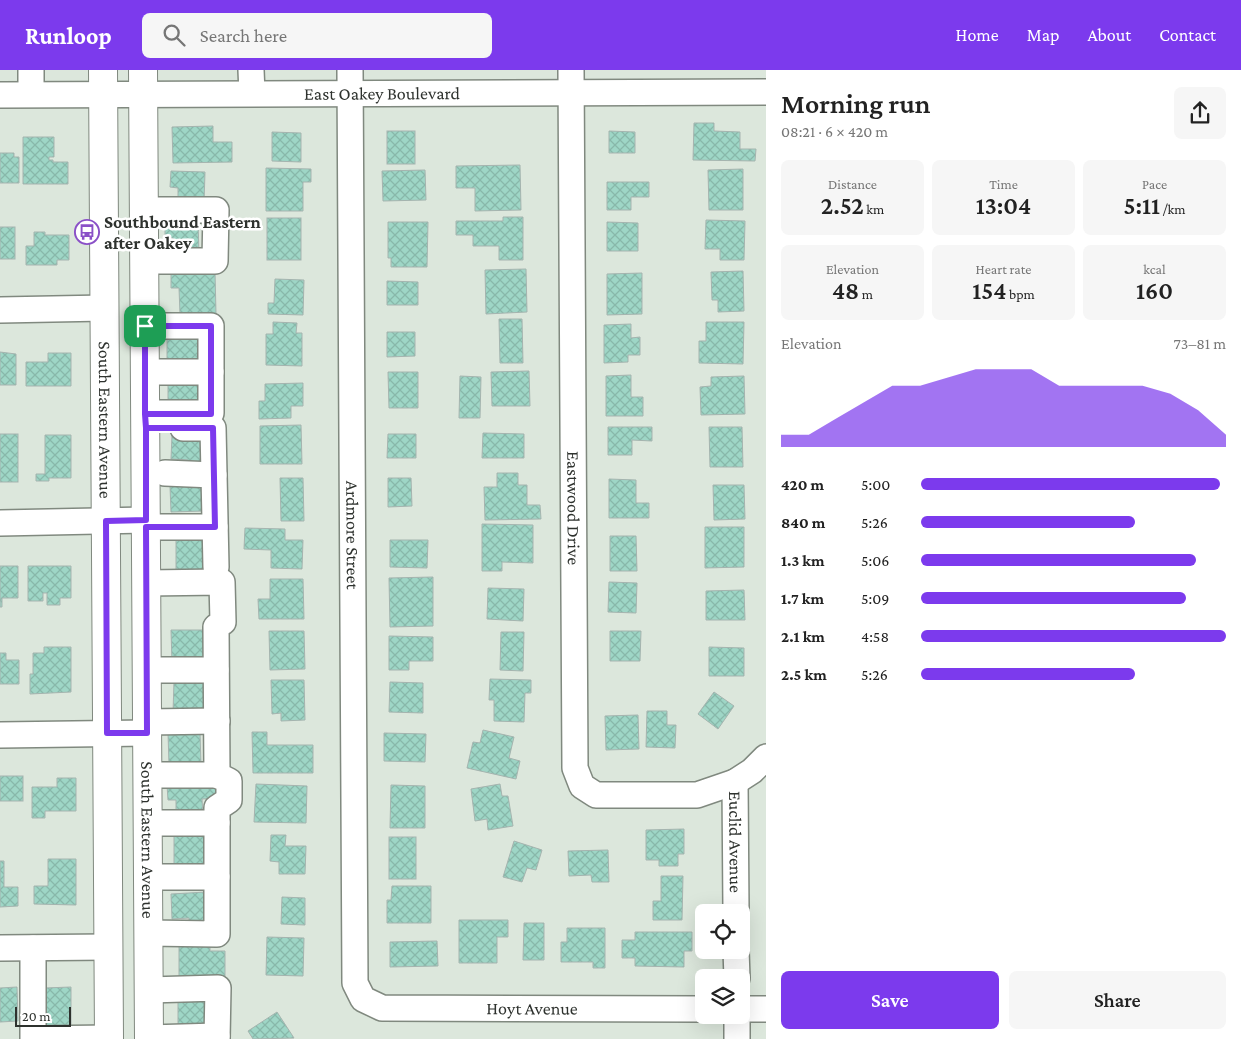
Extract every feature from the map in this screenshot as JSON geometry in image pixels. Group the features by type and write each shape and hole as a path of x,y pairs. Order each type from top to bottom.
{"main road":[{"name":"South Eastern Avenue","path":"103,82 109,1038"},
{"name":"South Eastern Avenue","path":"143,82 149,1038"}],"street":[{"path":"31,70 31,94"},
{"name":"East Oakey Boulevard","path":"0,95 31,94 103,82 571,81 766,92"},
{"name":"Eastwood Drive","path":"571,81 575,768 582,786 596,795 697,795 735,782"},
{"name":"Ardmore Street","path":"350,82 355,983 363,999"},
{"path":"144,210 216,210 216,261 144,261"},
{"path":"0,310 105,308"},
{"path":"145,326 211,326 211,414 145,421"},
{"path":"145,372 211,372"},
{"path":"145,421 213,428 216,567"},
{"path":"165,473 214,475"},
{"path":"0,523 106,521 215,527"},
{"path":"146,583 222,582 216,670 217,775"},
{"path":"147,670 216,670"},
{"path":"0,735 107,733 147,727 217,721"},
{"name":"Euclid Avenue","path":"736,904 735,782 752,771 766,757"},
{"path":"148,775 217,775 229,781 228,800 217,808 218,934 148,933"},
{"path":"148,824 217,822"},
{"path":"148,877 217,877"},
{"path":"0,948 108,947"},
{"path":"33,948 33,1039 109,1038"},
{"path":"149,990 218,988 218,1037 149,1038"},
{"name":"Hoyt Avenue","path":"363,999 382,1008 695,1009"},
{"path":"750,1009 766,1009"},
{"path":"737,1024 737,1039"}],"building":[{"path":"694,123 714,123 714,131 740,132 740,149 756,149 755,161 693,160"},
{"path":"213,126 213,142 232,142 232,162 173,163 172,127"},
{"path":"387,131 415,131 415,164 387,164"},
{"path":"609,131 635,132 635,153 609,153"},
{"path":"272,132 301,133 301,162 272,161"},
{"path":"23,137 54,137 54,157 49,157 49,160 53,160 53,162 68,162 68,184 23,184"},
{"path":"0,153 14,153 14,157 19,157 19,183 0,183"},
{"path":"520,165 521,210 475,211 475,188 456,188 456,166"},
{"path":"266,168 311,169 311,182 303,182 303,211 266,211"},
{"path":"743,169 743,210 709,210 708,170"},
{"path":"425,170 426,200 383,201 382,171"},
{"path":"171,171 205,172 204,203 178,202 178,188 170,187"},
{"path":"607,182 649,182 649,197 631,197 631,210 607,210"},
{"path":"503,217 523,217 523,260 499,260 499,246 473,246 473,235 456,235 456,221 503,221"},
{"path":"267,218 301,218 301,260 267,260"},
{"path":"706,220 745,221 744,260 720,260 720,249 705,249"},
{"path":"198,222 199,254 174,254 173,238 165,238 165,223"},
{"path":"388,222 428,222 427,267 391,267 391,258 388,258"},
{"path":"607,222 638,223 638,251 607,251"},
{"path":"0,227 15,227 15,259 0,259"},
{"path":"34,232 45,232 45,235 69,235 69,260 57,260 57,265 26,265 26,246 34,246"},
{"path":"526,269 527,312 486,314 485,270"},
{"path":"743,271 744,311 718,312 718,300 712,300 711,272"},
{"path":"215,272 216,314 180,314 179,288 171,288 171,273"},
{"path":"642,273 642,314 607,315 607,274"},
{"path":"275,279 304,280 303,315 268,314 268,303 274,303"},
{"path":"387,281 418,282 418,305 387,305"},
{"path":"499,319 522,319 523,363 500,363"},
{"path":"273,322 297,323 296,333 302,333 302,366 266,365 266,334 273,334"},
{"path":"706,322 744,322 743,364 699,363 699,341 706,341"},
{"path":"631,324 631,338 640,337 640,355 628,355 628,362 604,363 604,325"},
{"path":"387,332 415,332 415,356 387,357"},
{"path":"167,333 198,333 199,365 167,366"},
{"path":"0,352 16,354 16,385 0,385"},
{"path":"48,353 71,353 71,386 26,386 26,362 48,362"},
{"path":"529,371 530,406 492,406 491,372"},
{"path":"388,372 418,372 418,408 389,408"},
{"path":"631,375 631,397 643,397 643,416 606,416 606,376"},
{"path":"460,376 481,377 480,418 459,418"},
{"path":"744,376 745,414 701,415 700,387 711,386 711,377"},
{"path":"168,377 198,377 199,407 168,408"},
{"path":"303,383 303,406 291,406 291,418 259,419 259,401 265,401 265,384"},
{"path":"301,425 302,464 260,464 260,426"},
{"path":"608,427 652,427 652,441 632,440 632,455 608,455"},
{"path":"709,427 742,427 743,467 710,467"},
{"path":"483,433 524,434 524,458 482,458"},
{"path":"0,434 18,434 18,482 0,482"},
{"path":"388,434 416,434 416,458 387,458"},
{"path":"45,435 71,435 71,478 49,478 49,481 36,481 36,474 45,474"},
{"path":"172,435 203,436 203,468 188,467 188,460 171,459"},
{"path":"497,473 518,473 518,485 527,485 527,505 540,505 541,519 485,520 484,487 497,487"},
{"path":"203,477 204,511 171,512 170,486 187,486"},
{"path":"280,478 303,478 304,521 281,521"},
{"path":"388,478 411,478 412,506 388,507"},
{"path":"609,479 636,480 636,503 649,503 649,518 609,518"},
{"path":"713,485 744,485 745,519 714,520"},
{"path":"482,524 533,525 533,563 502,562 502,571 482,571"},
{"path":"705,527 744,527 744,567 705,568"},
{"path":"245,528 285,529 285,540 303,540 302,569 271,568 271,550 244,549"},
{"path":"610,536 636,536 637,571 610,571"},
{"path":"176,537 208,538 208,571 176,571"},
{"path":"390,540 428,540 427,568 390,567"},
{"path":"0,566 18,566 18,598 2,598 2,607 0,607"},
{"path":"28,566 71,566 71,598 60,598 60,605 47,605 47,593 43,593 43,601 28,601"},
{"path":"433,577 433,626 390,627 389,578"},
{"path":"270,579 303,579 304,619 259,619 258,599 270,599"},
{"path":"609,582 637,583 636,613 608,612"},
{"path":"488,588 524,589 523,621 487,619"},
{"path":"744,590 745,620 706,620 706,591"},
{"path":"171,630 205,630 206,662 172,663"},
{"path":"269,631 304,631 305,669 270,670"},
{"path":"610,631 641,631 640,661 610,661"},
{"path":"501,632 524,632 523,671 500,670"},
{"path":"389,636 433,637 433,661 409,661 409,670 389,670"},
{"path":"44,647 71,647 71,692 30,694 30,674 33,674 33,653 44,653"},
{"path":"709,647 744,648 744,676 709,676"},
{"path":"0,653 6,653 6,660 19,660 19,684 0,684"},
{"path":"490,679 531,680 531,693 525,693 524,722 494,721 494,700 489,700"},
{"path":"271,680 304,680 305,720 281,721 281,713 272,714"},
{"path":"174,681 206,682 206,713 173,713"},
{"path":"390,682 423,683 423,713 389,712"},
{"path":"714,692 734,706 718,729 698,714"},
{"path":"647,711 667,711 667,725 676,725 675,748 646,747"},
{"path":"638,715 639,749 606,750 605,716"},
{"path":"483,730 514,737 509,758 520,761 516,779 467,768 473,742 480,743"},
{"path":"252,732 267,732 267,745 313,745 313,773 253,773"},
{"path":"168,733 200,733 201,765 169,765"},
{"path":"384,733 426,734 425,762 384,761"},
{"path":"0,776 23,776 23,801 0,801"},
{"path":"57,778 76,778 76,811 45,811 45,818 32,818 32,787 57,787"},
{"path":"220,784 220,798 202,799 203,817 176,818 176,800 168,800 167,785"},
{"path":"256,784 307,786 306,823 254,822"},
{"path":"500,784 502,796 508,796 513,826 488,830 487,819 475,821 471,789"},
{"path":"391,785 425,786 425,828 390,828"},
{"path":"684,829 684,854 678,854 678,866 659,866 659,860 646,860 646,830"},
{"path":"271,835 286,835 285,846 306,846 305,874 279,874 279,862 270,861"},
{"path":"174,836 212,836 212,867 174,867"},
{"path":"389,837 416,837 416,879 389,879"},
{"path":"514,841 542,850 536,870 527,868 522,882 503,877"},
{"path":"608,850 609,882 592,882 591,875 569,876 568,851"},
{"path":"48,859 76,859 76,905 34,904 34,886 48,886"},
{"path":"0,861 4,861 4,887 18,887 18,906 0,907"},
{"path":"661,876 683,876 682,920 653,920 653,901 661,901"},
{"path":"392,886 431,886 431,923 387,923 387,900 391,900"},
{"path":"206,892 207,928 189,929 189,918 172,919 171,894"},
{"path":"282,897 305,898 305,925 281,924"},
{"path":"459,920 508,920 508,937 497,937 497,963 459,963"},
{"path":"524,923 544,923 544,960 523,960"},
{"path":"567,928 605,928 605,968 593,968 593,962 561,962 561,942 567,942"},
{"path":"635,932 692,932 692,951 684,951 684,967 635,966 635,958 622,958 622,940 635,940"},
{"path":"210,935 210,951 225,951 225,980 179,980 179,945"},
{"path":"267,937 304,938 303,976 266,975"},
{"path":"437,941 438,966 390,967 390,942"},
{"path":"17,987 18,1021 0,1022 0,988"},
{"path":"71,987 71,1032 44,1032 44,988"},
{"path":"210,995 211,1027 178,1028 178,996"},
{"path":"277,1012 294,1038 253,1039 248,1031"}],"place":[{"name":"Southbound Eastern after Oakey","path":"87,232"}],"route":[{"path":"145,326 145,414 146,428 146,520 106,521 107,733 147,733 146,527 215,527 213,428 146,428 145,414 211,414 211,326 145,326"}]}
